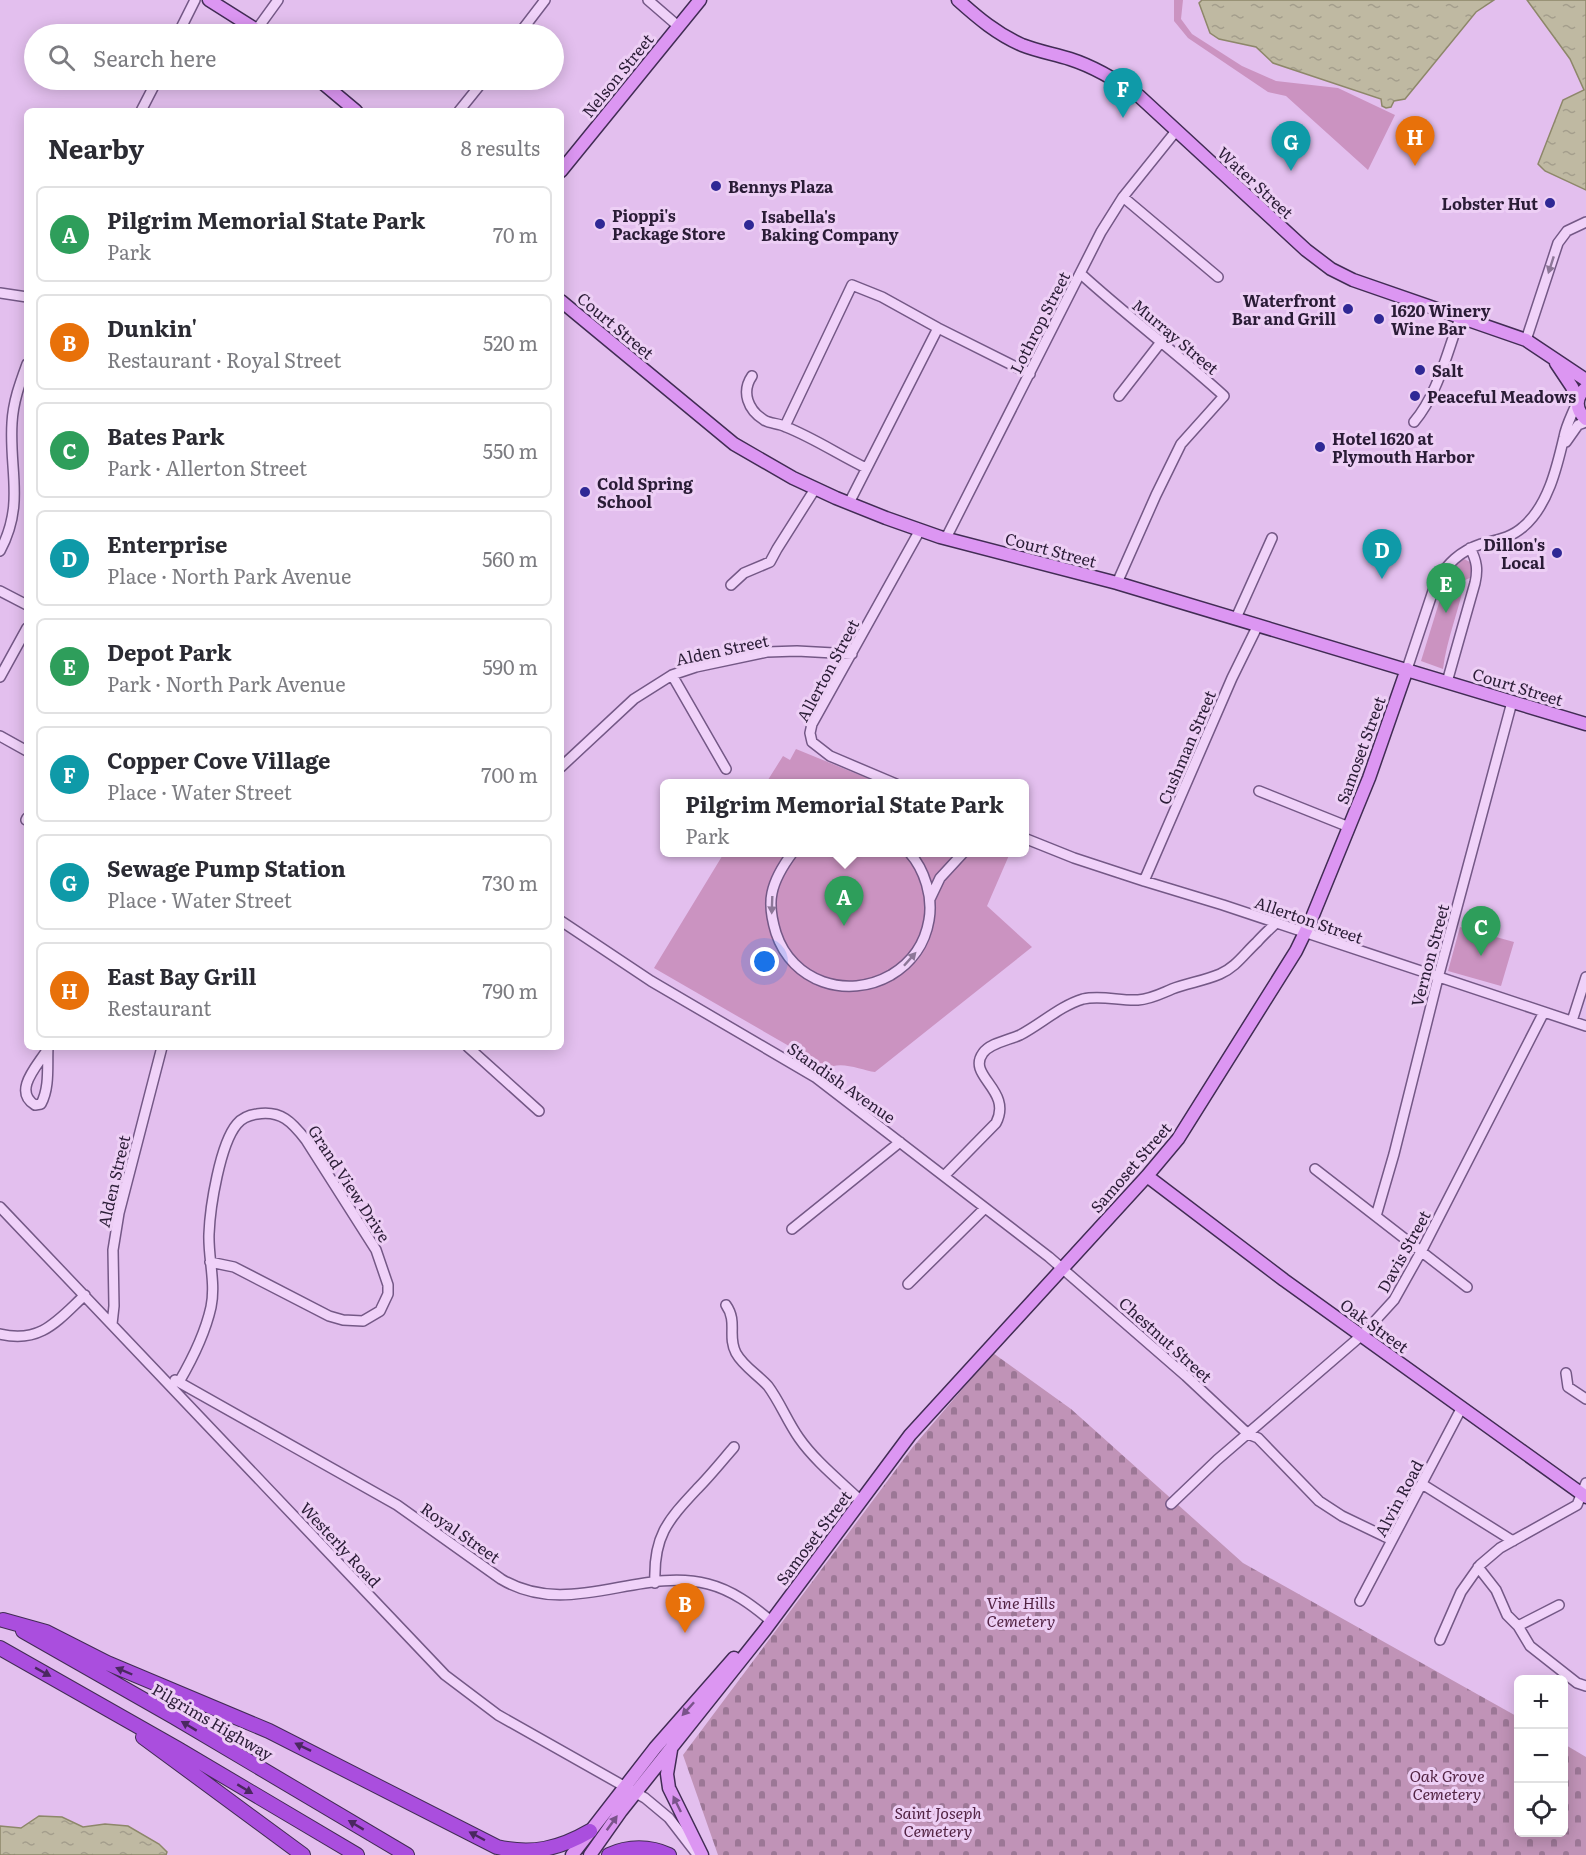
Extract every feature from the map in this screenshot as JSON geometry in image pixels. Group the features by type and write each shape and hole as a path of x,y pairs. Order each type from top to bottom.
{"highway":[{"path":"1,1620 46,1632 107,1663 269,1731 497,1847 520,1853 541,1852 565,1845 590,1831"},
{"name":"Pilgrims Highway","path":"1,1620 106,1678 407,1855"},
{"path":"0,1648 357,1855"},
{"path":"86,1696 303,1855"},
{"path":"609,1855 637,1848 650,1848 669,1855"}],"main road":[{"path":"209,0 247,24"},
{"name":"Nelson Street","path":"564,167 700,0"},
{"name":"Water Street","path":"958,0 993,30 1005,37 1072,60 1112,78 1139,96 1306,250 1331,269 1353,280 1526,340 1586,380"},
{"path":"331,90 352,108"},
{"name":"Court Street","path":"564,303 734,444 815,489 849,503 946,538 1117,583 1586,724"},
{"name":"Water Street","path":"1551,357 1569,382 1579,412 1586,420"},
{"path":"1577,401 1586,388"},
{"name":"Samoset Street","path":"572,1855 590,1831 671,1748 765,1630 910,1435 1147,1176 1178,1139 1273,989 1305,932 1349,827 1407,669"},
{"name":"Oak Street","path":"1147,1176 1222,1235 1461,1409 1584,1491"},
{"name":"Samoset Street","path":"590,1855 669,1731 762,1627 771,1621"},
{"path":"671,1748 667,1774 669,1788 700,1855"}],"street":[{"path":"183,24 195,0"},
{"path":"265,24 279,0"},
{"path":"527,24 545,0"},
{"path":"648,0 678,26"},
{"path":"143,108 152,90"},
{"path":"461,108 476,90"},
{"name":"Lothrop Street","path":"946,538 1101,232 1123,197 1176,131"},
{"path":"1123,197 1218,277"},
{"path":"1526,340 1558,243 1568,231 1586,222"},
{"name":"Murray Street","path":"1081,274 1224,396 1181,444 1117,583"},
{"path":"785,426 852,285 882,297 1030,374"},
{"path":"0,293 24,297"},
{"path":"1414,422 1423,412 1432,394 1460,318"},
{"path":"849,503 938,328"},
{"path":"1119,396 1161,342"},
{"path":"0,551 9,534 15,508 12,425 14,404 24,373"},
{"path":"752,376 746,385 746,394 749,404 765,421 785,426 866,468"},
{"path":"1407,669 1436,582 1450,563 1470,548 1516,533 1535,516 1549,485 1577,401"},
{"path":"1563,446 1578,425 1586,420"},
{"path":"732,585 744,573 770,562 815,489"},
{"name":"Allerton Street","path":"886,779 830,756 819,749 811,738 812,724 920,530"},
{"path":"1236,618 1272,538"},
{"path":"1447,682 1478,570 1470,548"},
{"path":"0,591 24,603"},
{"name":"Cushman Street","path":"1144,881 1232,678 1258,625"},
{"path":"0,677 24,633"},
{"name":"Alden Street","path":"564,764 634,699 657,682 672,675 696,667 767,652 852,654"},
{"path":"672,675 726,769"},
{"name":"Vernon Street","path":"1376,1216 1395,1154 1438,978 1512,702"},
{"path":"0,736 24,749"},
{"path":"1259,791 1349,827"},
{"name":"Allerton Street","path":"1029,840 1074,858 1586,1026"},
{"path":"791,857 777,878 772,892 771,920 785,954 796,965 824,982 855,987 871,984 899,970 912,958 921,944 927,929 930,910 925,879 912,857"},
{"path":"929,901 940,878 959,857"},
{"name":"Standish Avenue","path":"564,923 651,981 815,1077 1063,1268"},
{"path":"944,1176 996,1123 1000,1114 1001,1107 998,1099 982,1074 980,1065 980,1060 986,1050 1030,1029 1077,1001 1098,998 1148,999 1171,989 1222,974 1239,962 1276,923"},
{"path":"1572,1021 1586,977"},
{"name":"Davis Street","path":"1171,1504 1217,1460 1362,1335 1394,1300 1544,1012"},
{"path":"47,1050 26,1085 29,1099 35,1105 41,1104 44,1098 48,1078 48,1050"},
{"name":"Alden Street","path":"112,1324 113,1250 119,1213 161,1050"},
{"path":"471,1050 539,1110"},
{"name":"Grand View Drive","path":"179,1382 199,1347 212,1305 208,1235 225,1149 238,1123 250,1115 277,1113 292,1123 306,1140 376,1250 387,1275 388,1294 380,1311 363,1321 353,1322 329,1316 234,1267 210,1262"},
{"path":"792,1229 900,1142"},
{"path":"1315,1169 1467,1287"},
{"name":"Westerly Road","path":"0,1206 445,1675 503,1718 631,1790 669,1818 700,1855"},
{"path":"908,1284 985,1208"},
{"name":"Chestnut Street","path":"1063,1268 1248,1434 1258,1438 1319,1501 1342,1516 1392,1540"},
{"path":"0,1334 18,1337 33,1336 50,1326 85,1295"},
{"path":"726,1305 731,1312 733,1347 737,1356 770,1389 794,1430 810,1451 860,1500"},
{"name":"Royal Street","path":"155,1368 396,1505 501,1579 519,1589 535,1594 555,1595 685,1580 716,1586 737,1596 771,1621"},
{"path":"1566,1373 1568,1387 1586,1399"},
{"name":"Alvin Road","path":"1360,1601 1461,1409"},
{"path":"655,1583 656,1548 665,1526 734,1447"},
{"path":"1422,1484 1514,1541"},
{"path":"1440,1640 1461,1592 1478,1567 1492,1553 1577,1505 1584,1491"},
{"path":"1478,1567 1496,1590 1507,1615 1518,1626 1530,1646 1577,1683 1586,1686"},
{"path":"1518,1626 1559,1605"}],"green space":[{"name":"Vine Hills Cemetery","path":"993,1353 1071,1409 1243,1563 1514,1715 1514,1837 1568,1837 1568,1746 1586,1757 1586,1855 718,1855 683,1755 912,1448"}],"shaded area":[{"path":"1174,0 1183,0 1181,19 1192,34 1242,66 1276,81 1338,88 1395,115 1368,170 1286,96 1268,92 1188,38 1174,21"},
{"path":"1464,559 1472,563 1470,578 1465,580 1443,669 1421,661 1446,580 1452,569"},
{"path":"796,749 869,779 769,779 783,756 790,760"},
{"path":"722,857 1008,857 987,906 1032,947 875,1072 843,1065 826,1070 654,968"},
{"path":"1460,927 1514,942 1501,986 1448,971"}],"water":[{"path":"1202,0 1494,0 1476,12 1405,99 1394,101 1391,107 1386,108 1382,106 1381,99 1273,63 1256,47 1219,39 1210,33 1199,3"},
{"path":"1527,0 1586,0 1586,190 1545,171 1538,164 1563,100 1584,90 1570,59"},
{"path":"39,1816 62,1817 83,1827 105,1824 128,1826 159,1844 167,1852 166,1855 0,1855 0,1826 21,1828"}],"place":[{"name":"Copper Cove Village","path":"1123,118"},
{"name":"East Bay Grill","path":"1415,166"},
{"name":"Sewage Pump Station","path":"1291,171"},
{"name":"Bennys Plaza","path":"716,186"},
{"name":"Lobster Hut","path":"1550,203"},
{"name":"Pioppi's Package Store","path":"600,224"},
{"name":"Isabella's Baking Company","path":"749,225"},
{"name":"Waterfront Bar and Grill","path":"1348,309"},
{"name":"1620 Winery Wine Bar","path":"1379,319"},
{"name":"Salt","path":"1420,370"},
{"name":"Peaceful Meadows","path":"1415,396"},
{"name":"Hotel 1620 at Plymouth Harbor","path":"1320,447"},
{"name":"Cold Spring School","path":"585,492"},
{"name":"Dillon's Local","path":"1557,553"},
{"name":"Enterprise","path":"1382,579"},
{"name":"Depot Park","path":"1446,613"},
{"name":"Pilgrim Memorial State Park","path":"844,926"},
{"name":"Bates Park","path":"1481,956"},
{"name":"Dunkin'","path":"685,1633"}],"park label":[{"name":"Oak Grove Cemetery","path":"1447,1784"},
{"name":"Saint Joseph Cemetery","path":"938,1821"}]}
